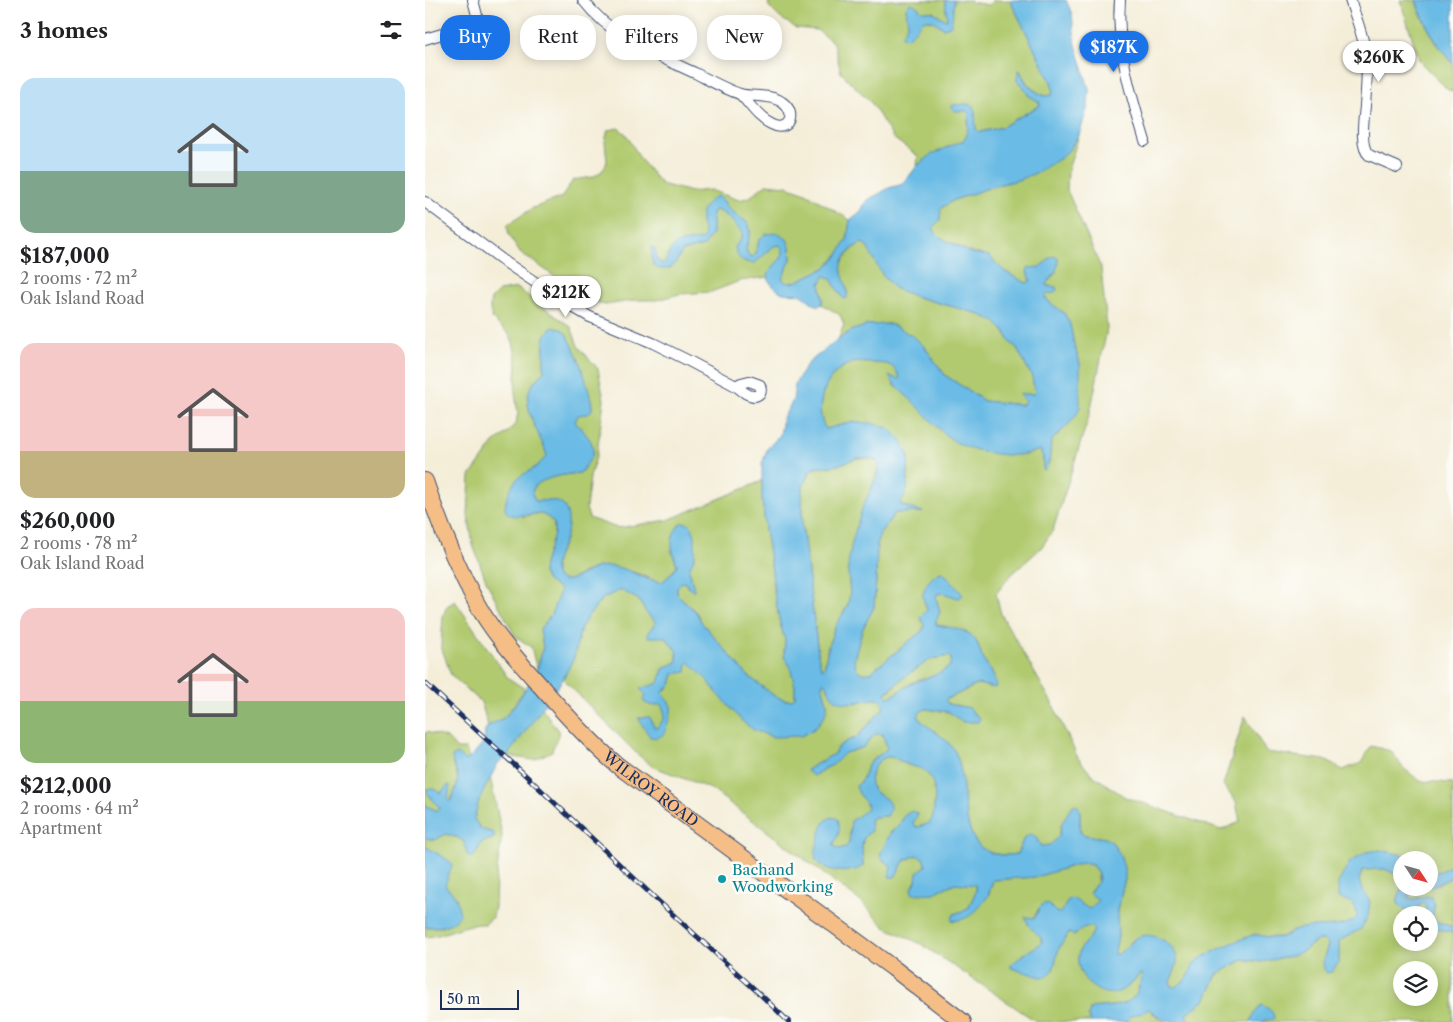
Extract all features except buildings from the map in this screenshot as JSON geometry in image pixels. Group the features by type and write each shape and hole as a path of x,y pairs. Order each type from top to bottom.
{"main road":[{"name":"WILROY ROAD","path":"425,481 428,498 459,567 477,604 491,627 577,728 617,765 893,968 963,1022"}],"street":[{"path":"425,39 479,23 473,0"},
{"path":"583,0 602,21 641,48 740,94 767,97 783,103 789,109 788,123 785,126 771,125 740,94"},
{"path":"1121,0 1119,30 1123,54 1133,102 1145,141"},
{"path":"1350,0 1363,38 1366,56 1364,147 1369,155 1397,167"},
{"path":"425,202 508,264 569,306 590,317 653,343 736,386"}],"green space":[{"path":"768,0 945,0 947,19 934,12 922,11 914,4 906,8 909,24 903,33 909,36 917,26 928,20 937,23 943,28 950,26 954,0 971,0 971,2 988,5 994,0 1010,0 1051,82 1052,95 1045,96 1033,89 1027,83 1020,70 1017,81 1023,86 1028,95 1039,102 1040,105 1002,127 980,132 976,130 975,111 967,111 969,113 967,135 964,140 932,154 917,166 918,156 893,138 871,102 841,73 834,43 817,30 796,28 782,19 782,15 777,15 769,7"},
{"path":"1400,0 1416,0 1419,11 1436,43 1453,64 1453,91 1448,90 1420,62"},
{"path":"618,128 626,134 641,160 661,184 691,192 710,190 739,200 750,197 766,184 787,186 806,193 850,220 847,240 835,259 825,268 795,282 787,283 782,279 791,259 790,247 759,240 756,254 753,257 749,256 746,249 750,233 749,224 730,210 721,198 701,221 705,233 703,239 676,246 663,264 657,261 655,249 653,265 673,265 683,251 704,246 712,233 712,213 714,210 726,216 743,233 735,247 755,263 774,246 780,245 784,249 782,257 769,277 740,281 711,292 679,294 658,300 637,300 605,305 585,298 520,252 509,235 507,225 533,208 562,197 573,180 593,177 602,171 607,162 605,141 608,130"},
{"path":"1079,135 1068,170 1067,190 1101,268 1107,329 1090,413 1053,530 1041,548 1009,577 996,594 1001,614 1052,703 1078,758 1091,774 1125,797 1221,830 1240,822 1236,802 1223,785 1245,716 1266,752 1325,760 1343,770 1361,763 1371,746 1391,751 1403,768 1420,781 1453,783 1453,863 1448,867 1438,872 1438,851 1393,851 1393,854 1366,852 1351,902 1356,909 1357,917 1353,922 1344,925 1292,931 1281,937 1265,937 1255,934 1225,946 1194,964 1187,979 1176,987 1172,986 1170,982 1177,964 1134,939 1117,955 1114,954 1118,937 1117,910 1125,879 1105,838 1085,835 1080,832 1080,810 1062,823 1059,836 1050,845 1041,847 1035,836 1024,838 1017,854 996,854 981,848 972,836 967,822 956,754 945,739 920,720 918,716 921,711 926,709 949,712 962,722 980,718 970,708 948,704 945,700 979,684 991,688 994,675 983,659 977,642 956,629 936,625 940,612 937,594 943,593 958,598 945,574 923,596 927,610 923,630 870,673 858,671 854,659 863,628 874,607 877,545 880,533 895,513 921,512 900,504 907,490 909,458 900,439 889,428 852,422 826,429 820,412 821,402 828,383 841,368 854,363 886,363 894,368 900,377 893,384 914,402 1024,455 1040,450 1043,457 1043,469 1049,462 1051,441 1070,423 1080,363 1070,324 1064,313 1045,297 1055,287 1047,286 1046,284 1056,273 1053,256 1040,267 1027,272 1031,281 1026,283 1004,271 989,256 971,253 941,238 934,232 933,227 940,220 940,209 954,200 1018,180 1069,150"},
{"path":"860,243 863,243 917,297 976,313 994,321 1017,348 1032,377 1035,394 1020,395 1025,402 1022,405 984,401 945,375 924,346 897,327 889,324 868,325 839,338 844,324 840,315 822,304 820,284 825,275 831,279 842,297 848,292 842,265 847,255"},
{"path":"517,288 571,327 578,346 598,369 604,400 597,453 590,477 586,508 589,518 617,528 668,520 762,481 765,530 774,592 785,639 784,656 790,667 795,686 795,697 792,700 784,700 773,695 747,675 702,623 696,612 677,594 677,587 682,582 692,591 694,590 689,569 695,556 671,550 677,565 662,582 630,571 603,567 594,568 567,580 561,580 557,577 555,565 564,543 565,527 556,501 536,501 533,494 534,487 556,476 580,473 589,439 575,422 578,415 588,414 592,405 578,358 566,333 544,340 544,371 531,386 528,397 530,414 547,456 536,467 516,480 523,517 540,514 546,516 554,523 554,534 543,573 547,581 560,589 560,592 551,615 540,629 543,647 537,670 531,647 515,636 487,583 473,545 468,515 470,476 494,443 516,423 518,413 515,393 517,362 513,342 508,333 492,319 490,309 491,299 499,291"},
{"path":"856,458 872,459 879,464 875,480 864,505 848,569 850,594 848,605 828,645 824,669 822,669 819,661 802,524 802,489 814,468 838,465"},
{"path":"621,590 639,600 647,614 655,621 655,624 648,632 665,637 677,651 677,662 663,669 661,704 665,712 664,719 657,728 654,727 657,738 670,704 663,696 663,692 671,685 674,674 689,662 718,694 827,703 822,685 823,682 827,684 832,696 855,703 871,698 879,699 884,705 883,709 856,738 847,741 838,747 834,754 806,770 814,776 833,765 845,753 864,747 876,734 882,734 888,748 871,761 865,772 858,792 865,802 867,809 851,821 847,847 839,849 833,845 817,860 832,868 863,866 862,846 870,820 874,817 887,816 887,800 872,788 870,781 875,766 882,759 890,757 923,769 930,776 934,789 933,815 929,823 916,827 905,815 898,827 891,832 882,859 891,866 895,877 904,861 917,855 923,858 926,866 918,873 911,890 934,893 955,883 976,885 976,891 968,909 954,914 955,921 989,894 993,880 1036,877 1082,863 1092,865 1098,873 1097,902 1089,910 1068,901 1061,913 1056,912 1049,905 1039,908 1029,926 1041,938 1042,943 1024,954 1053,970 1059,948 1068,934 1070,933 1074,936 1084,927 1092,927 1094,930 1078,956 1079,968 1085,978 1098,989 1109,992 1126,988 1140,974 1142,975 1136,994 1132,999 1121,1004 1091,1008 1088,1016 1091,1022 1037,1022 921,944 885,927 860,901 711,789 652,766 636,753 563,679 574,657 581,627 588,616 603,598"},
{"path":"455,601 508,678 525,689 505,717 488,726 481,702 451,675 441,646 443,616 447,606"},
{"path":"949,656 951,658 950,666 943,671 914,682 887,697 886,694 903,678 931,659"},
{"path":"542,708 559,732 552,751 534,760 507,756"},
{"path":"425,733 447,738 457,749 466,749 469,759 452,763 457,774 457,782 451,800 447,799 450,786 447,786 441,793 431,788 428,794 440,808 439,810 425,805"},
{"path":"490,776 502,835 493,917 485,924 469,925 425,937 425,927 443,927 456,897 445,885 448,860 426,847 425,839 435,840 446,834 459,838 465,843 467,855 475,855 481,843 494,838 494,833 481,829 474,819 479,800"},
{"path":"1385,869 1393,873 1393,896 1399,896 1398,904 1404,906 1393,906 1393,951 1438,951 1438,928 1453,933 1453,1022 1263,1022 1264,1020 1253,1016 1251,1022 1192,1022 1186,1017 1187,1013 1205,1000 1217,975 1244,959 1261,962 1303,951 1318,940 1323,940 1328,945 1323,961 1339,961 1339,941 1361,929 1370,902 1362,890 1360,883 1363,870"},
{"path":"1453,877 1453,927 1438,922 1438,906 1434,906 1427,896 1438,896 1438,884"},
{"path":"1408,896 1427,896 1413,899"},
{"path":"1149,1009 1166,1022 1127,1022 1129,1017"}],"water":[{"path":"945,0 954,0 950,26 943,28 935,22 925,20 906,38 902,36 908,24 906,8 910,3 922,11 934,12 947,19"},
{"path":"1010,0 1066,0 1072,14 1075,41 1089,89 1088,106 1079,135 1061,158 1036,173 954,200 941,208 940,220 933,227 941,238 971,253 989,256 1004,271 1026,283 1031,281 1027,272 1028,268 1040,267 1053,256 1058,258 1056,269 1046,284 1047,286 1056,287 1057,290 1054,293 1047,294 1045,297 1064,313 1070,324 1080,363 1080,407 1070,423 1051,441 1049,461 1044,471 1043,457 1040,450 1008,455 989,453 961,445 954,441 938,429 894,384 889,376 899,379 900,377 889,365 882,363 854,363 841,368 834,375 828,383 821,402 820,412 826,429 852,422 870,423 889,428 900,439 909,458 907,490 900,504 923,512 895,513 880,533 877,545 874,607 863,628 854,659 855,666 860,672 870,673 923,630 924,625 920,617 927,610 923,598 924,590 934,576 941,572 945,574 963,595 958,598 943,593 937,594 940,612 936,625 958,629 973,637 993,675 996,685 995,688 978,684 945,700 948,704 970,708 980,718 978,722 962,722 949,712 926,709 921,711 918,716 920,720 945,739 956,754 961,770 968,822 973,837 982,848 996,854 1017,854 1024,838 1031,834 1035,836 1041,846 1050,845 1059,836 1062,823 1070,809 1073,805 1077,805 1080,810 1080,832 1085,835 1105,838 1112,842 1120,855 1125,871 1125,879 1117,910 1118,937 1114,954 1117,955 1138,937 1144,935 1157,937 1169,945 1177,956 1177,963 1170,982 1172,986 1176,987 1188,977 1198,960 1250,936 1278,938 1302,928 1339,925 1352,921 1357,917 1354,905 1338,898 1338,883 1350,862 1366,852 1380,850 1393,853 1393,873 1385,869 1363,870 1359,879 1361,887 1370,902 1368,916 1361,929 1339,941 1339,961 1332,972 1327,973 1324,969 1323,961 1328,945 1323,940 1318,940 1303,951 1292,956 1261,962 1244,959 1217,974 1205,1000 1187,1013 1186,1017 1192,1022 1179,1022 1159,1017 1149,1009 1143,1013 1131,1016 1127,1022 1091,1022 1088,1016 1091,1008 1115,1006 1132,999 1137,992 1142,975 1140,974 1132,983 1119,992 1101,992 1094,988 1080,971 1078,964 1080,949 1094,930 1092,927 1084,927 1074,936 1070,933 1068,934 1059,948 1053,970 1047,977 1011,968 1011,965 1042,943 1041,938 1029,926 1025,917 1035,918 1039,908 1044,903 1056,912 1061,913 1068,900 1072,898 1089,909 1097,902 1097,899 1089,893 1099,880 1098,873 1092,865 1082,863 1036,877 993,880 988,896 973,914 962,919 951,920 954,914 968,909 976,891 975,885 955,883 934,893 913,894 911,890 916,881 917,872 926,866 923,858 916,855 904,861 895,877 889,877 891,866 882,859 880,854 891,832 898,827 905,815 912,811 918,814 913,823 916,827 930,822 935,803 935,792 927,773 895,758 887,757 875,766 871,775 871,784 873,790 886,799 891,809 887,816 874,817 870,820 871,831 864,837 862,846 863,866 854,870 836,871 822,866 816,860 815,855 822,828 829,818 838,819 839,832 833,845 839,849 846,847 849,843 851,821 864,811 866,807 856,786 868,765 887,748 883,734 876,734 864,747 845,753 833,765 813,776 806,770 834,754 838,747 847,741 856,738 883,709 884,705 879,699 842,702 832,696 823,682 827,709 824,717 814,729 801,736 773,737 754,730 744,723 689,662 686,672 674,674 671,685 663,692 671,706 664,734 657,738 650,737 638,718 650,717 654,727 657,728 663,719 664,711 661,704 652,706 645,703 643,700 646,695 640,689 659,683 663,669 677,662 677,651 665,637 648,637 648,632 655,624 655,621 647,614 639,600 621,590 603,598 588,616 581,627 574,657 563,679 507,756 498,763 479,800 474,819 481,829 494,833 494,838 481,843 475,855 471,858 467,855 465,843 459,838 446,834 435,840 425,839 425,805 435,810 440,808 428,794 427,789 431,788 441,793 450,785 448,799 449,801 451,800 458,780 452,757 457,754 464,760 469,759 484,742 485,730 488,726 505,717 518,701 537,670 543,647 540,629 551,615 560,592 559,589 547,581 543,573 554,534 554,523 543,515 517,516 507,513 505,509 510,490 515,482 520,476 536,467 547,456 530,414 528,397 531,386 544,371 544,340 547,332 553,327 561,329 571,342 586,380 592,410 588,414 578,415 575,422 593,447 592,456 588,463 580,473 547,479 534,487 533,494 536,501 560,503 567,514 567,533 555,564 556,575 560,579 569,580 595,568 608,566 624,569 654,581 662,582 677,565 672,548 674,533 681,523 688,523 692,527 695,536 695,556 689,569 694,590 692,591 682,582 677,587 677,594 696,612 702,623 747,675 773,695 785,700 792,700 795,697 795,686 790,667 784,656 785,639 774,592 765,530 762,501 762,464 767,449 780,435 783,418 793,400 795,384 807,364 839,338 853,330 868,325 889,324 914,337 924,346 945,375 984,401 1022,405 1025,402 1020,394 1035,394 1032,377 1017,348 994,321 976,313 917,297 894,288 883,276 863,243 849,252 842,264 847,298 842,297 831,279 825,275 820,284 823,299 822,304 819,306 799,294 782,292 773,286 769,280 768,275 782,255 783,250 780,245 774,246 755,263 741,259 737,255 735,247 742,237 742,233 730,219 718,211 714,210 712,213 712,233 704,246 683,251 671,267 662,269 653,264 652,246 655,249 657,261 663,264 672,248 677,244 703,239 701,214 707,204 717,196 721,198 730,210 749,224 750,233 746,249 749,256 753,257 756,254 759,240 765,234 777,233 787,239 791,259 782,279 787,283 795,282 825,268 835,259 847,240 850,220 861,211 866,201 889,188 903,184 917,166 932,154 964,140 967,135 969,113 967,111 956,111 952,108 952,105 967,104 973,106 976,130 981,132 1002,127 1040,105 1039,102 1028,95 1023,86 1017,81 1018,69 1029,86 1035,91 1045,96 1052,95 1053,89","holes":["856,458 867,458 878,462 878,471 862,509 851,546 848,569 850,591 848,604 835,627 824,668 822,669 819,661 802,524 802,489 809,472 814,468 838,465","949,656 951,658 950,666 945,670 887,697 886,693 903,678 931,659"]},
{"path":"1416,0 1453,0 1453,64 1432,34"},
{"path":"425,846 448,860 452,865 445,885 456,897 460,914 450,924 425,927"},
{"path":"1453,863 1453,877 1438,883 1438,872"},
{"path":"1399,896 1408,896 1413,899 1427,896 1431,897 1434,906 1421,904 1419,906 1400,906"},
{"path":"1438,922 1453,927 1453,933 1438,929"},
{"path":"1261,1005 1271,1011 1274,1019 1264,1020 1263,1022 1251,1022 1253,1016"}],"railway":[{"path":"425,683 789,1022"}],"place":[{"name":"Bachand Woodworking","path":"722,879"}]}
